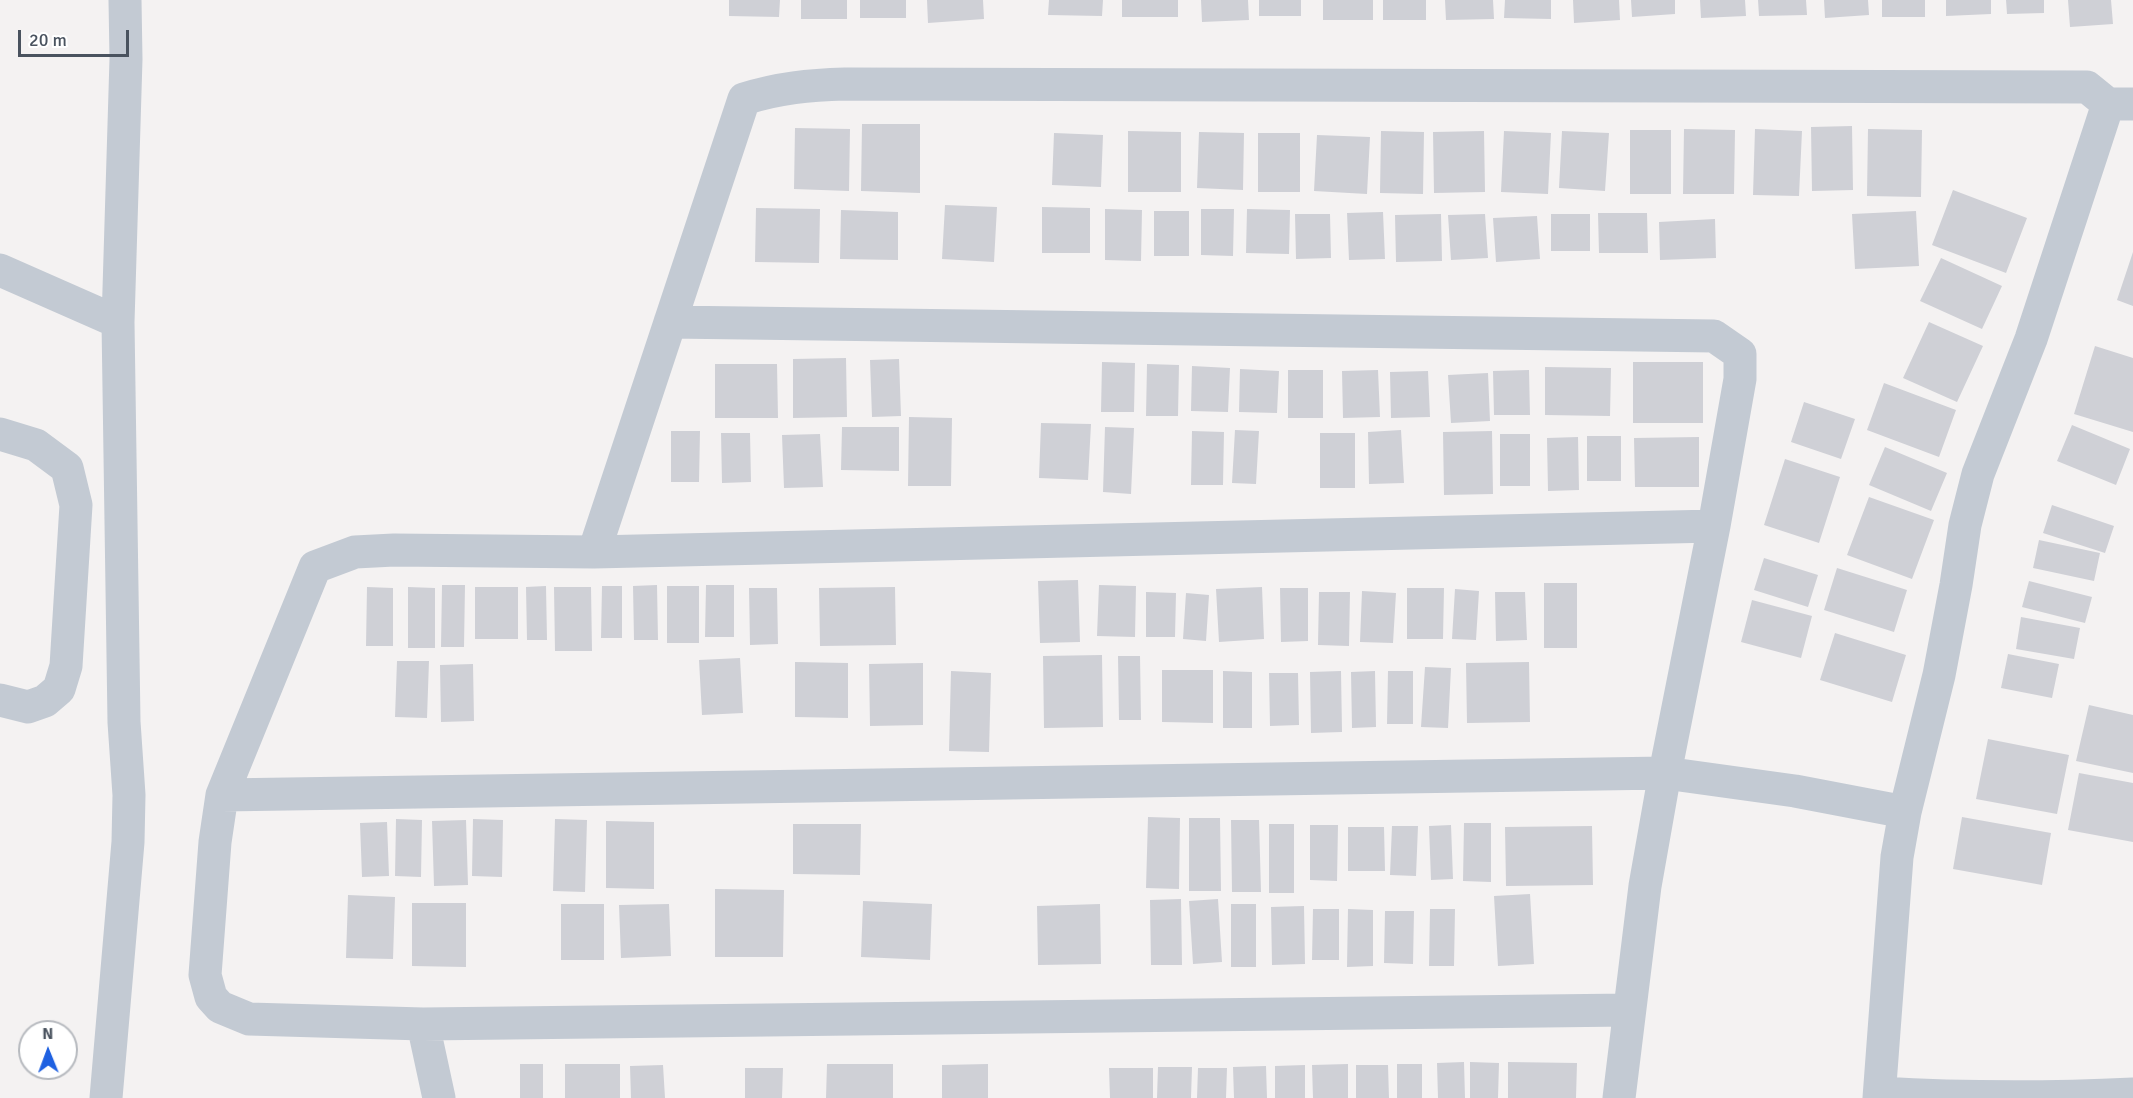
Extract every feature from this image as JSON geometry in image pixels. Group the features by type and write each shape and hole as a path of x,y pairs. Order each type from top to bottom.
{"street":[{"path":"106,1098 128,842 129,795 124,722 118,322 126,59 125,0"},
{"path":"594,552 744,99 769,91 804,85 2087,87 2121,104 1978,474 1965,525 1956,585 1933,702 1905,812 1897,857 1879,1096 2068,1097 2133,1094"},
{"path":"0,270 118,322"},
{"path":"670,322 1714,336 1740,354 1740,379 1714,526 1645,886 1619,1098"},
{"path":"0,434 36,445 67,468 76,505 66,666 59,689 45,701 28,707 0,700"},
{"path":"1629,1010 423,1024 249,1019 220,1007 211,998 205,975 215,842 222,795 315,567 355,552 394,550 594,552 1714,526"},
{"path":"222,795 1665,773 1795,791 1905,812"},
{"path":"423,1024 439,1098"}],"building":[{"path":"729,0 780,0 779,17 729,16"},
{"path":"801,0 847,0 847,19 801,19"},
{"path":"860,0 906,0 906,18 860,18"},
{"path":"927,0 983,0 984,19 928,23"},
{"path":"1049,0 1103,0 1102,16 1048,15"},
{"path":"1122,0 1178,0 1178,17 1122,17"},
{"path":"1201,0 1248,0 1249,20 1202,22"},
{"path":"1259,0 1301,0 1301,16 1259,16"},
{"path":"1323,0 1373,0 1373,20 1323,20"},
{"path":"1383,0 1426,0 1426,20 1383,20"},
{"path":"1445,0 1493,0 1494,19 1446,20"},
{"path":"1505,0 1551,0 1551,19 1504,18"},
{"path":"1573,0 1619,0 1620,20 1574,23"},
{"path":"1631,0 1675,0 1675,14 1632,17"},
{"path":"1700,0 1745,0 1746,16 1701,18"},
{"path":"1758,0 1806,0 1807,15 1759,16"},
{"path":"1824,0 1868,0 1869,15 1825,18"},
{"path":"1882,0 1925,0 1925,17 1882,17"},
{"path":"1946,0 1991,0 1991,14 1946,16"},
{"path":"2006,0 2044,0 2044,13 2007,14"},
{"path":"2068,0 2111,0 2113,24 2070,27"},
{"path":"862,124 920,124 920,193 861,191"},
{"path":"1852,126 1853,190 1812,191 1811,127"},
{"path":"795,128 850,129 849,191 794,189"},
{"path":"1684,129 1735,130 1734,194 1683,194"},
{"path":"1755,129 1802,131 1799,196 1753,195"},
{"path":"1868,129 1922,130 1921,197 1867,196"},
{"path":"1630,130 1671,130 1671,194 1630,194"},
{"path":"1128,131 1181,132 1181,192 1128,192"},
{"path":"1381,131 1424,132 1423,194 1380,193"},
{"path":"1484,131 1485,192 1434,193 1433,132"},
{"path":"1504,131 1551,133 1548,194 1501,192"},
{"path":"1562,131 1609,133 1605,191 1559,188"},
{"path":"1199,132 1244,133 1243,190 1197,188"},
{"path":"1054,133 1103,135 1101,187 1052,185"},
{"path":"1258,133 1300,133 1300,192 1258,192"},
{"path":"1317,135 1370,137 1367,194 1314,191"},
{"path":"1953,190 2027,218 2006,273 1932,245"},
{"path":"945,205 997,207 994,262 942,259"},
{"path":"1042,207 1090,208 1090,253 1042,253"},
{"path":"756,208 820,209 819,263 755,262"},
{"path":"1105,209 1142,210 1141,261 1105,260"},
{"path":"1201,209 1234,209 1233,256 1201,255"},
{"path":"1247,209 1290,210 1289,254 1246,253"},
{"path":"841,210 898,212 898,260 840,259"},
{"path":"1154,211 1189,211 1189,256 1154,256"},
{"path":"1916,211 1919,266 1855,269 1852,214"},
{"path":"1383,212 1385,259 1349,260 1347,213"},
{"path":"1598,213 1647,213 1648,253 1599,253"},
{"path":"1295,214 1330,214 1331,258 1296,259"},
{"path":"1441,214 1442,261 1396,262 1395,215"},
{"path":"1485,214 1488,258 1451,260 1448,215"},
{"path":"1551,214 1590,214 1590,251 1551,251"},
{"path":"1537,216 1540,259 1496,262 1493,218"},
{"path":"1715,219 1716,258 1660,260 1659,222"},
{"path":"2133,252 2133,306 2117,300"},
{"path":"1941,258 2002,286 1982,329 1920,301"},
{"path":"1929,322 1983,346 1957,402 1903,378"},
{"path":"2095,346 2133,358 2133,432 2074,414"},
{"path":"846,358 847,417 793,418 793,359"},
{"path":"899,359 901,416 872,417 870,360"},
{"path":"1102,362 1135,363 1134,412 1101,412"},
{"path":"1633,362 1703,362 1703,423 1633,423"},
{"path":"715,364 777,364 778,418 715,418"},
{"path":"1147,364 1179,365 1178,416 1146,416"},
{"path":"1192,366 1230,368 1228,412 1191,411"},
{"path":"1545,367 1611,368 1610,416 1545,415"},
{"path":"1240,369 1279,371 1277,413 1239,412"},
{"path":"1288,370 1323,370 1323,418 1288,418"},
{"path":"1378,370 1380,417 1343,418 1342,371"},
{"path":"1529,370 1530,415 1494,415 1493,371"},
{"path":"1428,371 1430,417 1391,418 1390,372"},
{"path":"1488,373 1490,421 1451,423 1448,375"},
{"path":"1884,383 1956,410 1939,457 1867,430"},
{"path":"1804,402 1855,419 1841,459 1791,442"},
{"path":"909,417 952,418 951,486 908,486"},
{"path":"1041,423 1091,424 1088,480 1039,478"},
{"path":"2072,425 2130,449 2116,485 2057,461"},
{"path":"842,427 899,427 899,471 841,470"},
{"path":"1105,427 1134,428 1131,494 1103,492"},
{"path":"1235,430 1259,431 1256,484 1232,483"},
{"path":"1401,430 1404,483 1369,484 1368,432"},
{"path":"671,431 700,431 699,482 671,482"},
{"path":"1192,431 1224,432 1223,485 1191,485"},
{"path":"1492,431 1493,494 1444,495 1443,432"},
{"path":"721,433 750,433 751,482 722,483"},
{"path":"1320,433 1355,433 1355,488 1320,488"},
{"path":"820,434 823,487 784,488 782,435"},
{"path":"1500,434 1530,434 1530,486 1500,486"},
{"path":"1587,436 1621,436 1621,481 1587,481"},
{"path":"1578,437 1579,490 1548,491 1547,438"},
{"path":"1699,437 1699,487 1635,487 1634,438"},
{"path":"1885,447 1947,473 1931,511 1869,485"},
{"path":"1785,459 1840,477 1819,543 1764,525"},
{"path":"1869,497 1934,520 1912,579 1847,555"},
{"path":"2052,505 2114,526 2105,553 2043,533"},
{"path":"2039,540 2100,553 2094,581 2033,568"},
{"path":"1764,558 1818,575 1808,607 1754,590"},
{"path":"1837,568 1907,590 1894,632 1824,610"},
{"path":"1078,580 1080,642 1040,643 1038,581"},
{"path":"2029,581 2092,597 2085,623 2022,607"},
{"path":"1544,583 1577,583 1577,648 1544,648"},
{"path":"442,585 465,585 464,647 441,647"},
{"path":"657,585 658,640 634,640 633,586"},
{"path":"706,585 734,585 734,637 705,637"},
{"path":"1099,585 1136,586 1135,637 1097,636"},
{"path":"546,586 547,640 527,640 526,587"},
{"path":"602,586 622,586 622,638 601,638"},
{"path":"667,586 699,586 699,643 667,643"},
{"path":"367,587 393,588 393,646 366,646"},
{"path":"408,587 435,588 435,648 408,648"},
{"path":"475,587 518,587 518,639 475,639"},
{"path":"554,587 591,587 592,651 555,651"},
{"path":"895,587 896,645 820,646 819,588"},
{"path":"1262,587 1264,639 1219,642 1216,589"},
{"path":"749,588 777,588 778,644 750,645"},
{"path":"1280,588 1308,588 1308,641 1281,642"},
{"path":"1407,588 1444,588 1443,639 1407,639"},
{"path":"1455,589 1479,591 1476,640 1452,639"},
{"path":"1362,591 1396,593 1393,643 1360,642"},
{"path":"1146,592 1176,593 1175,637 1146,637"},
{"path":"1319,592 1350,592 1349,646 1318,645"},
{"path":"1495,592 1525,592 1527,640 1496,641"},
{"path":"1186,593 1209,595 1206,641 1183,639"},
{"path":"1752,600 1812,616 1801,658 1741,642"},
{"path":"2021,617 2080,628 2074,659 2016,649"},
{"path":"1835,633 1906,655 1892,702 1820,680"},
{"path":"2008,654 2059,664 2052,698 2001,688"},
{"path":"1102,655 1103,727 1044,728 1043,656"},
{"path":"1118,656 1140,656 1141,720 1119,720"},
{"path":"740,658 743,713 702,715 699,660"},
{"path":"397,661 429,661 427,718 395,717"},
{"path":"795,662 848,663 848,718 795,717"},
{"path":"1529,662 1530,722 1467,723 1466,663"},
{"path":"923,663 923,725 870,726 869,664"},
{"path":"473,664 474,721 441,722 440,665"},
{"path":"1425,667 1451,668 1448,728 1421,727"},
{"path":"1162,670 1213,670 1213,723 1162,722"},
{"path":"951,671 991,673 989,752 949,751"},
{"path":"1223,671 1252,672 1252,728 1223,728"},
{"path":"1341,671 1342,732 1311,733 1310,672"},
{"path":"1375,671 1376,727 1352,728 1351,672"},
{"path":"1388,671 1413,671 1413,724 1387,724"},
{"path":"1269,673 1298,673 1299,725 1270,726"},
{"path":"2089,705 2133,715 2133,773 2076,761"},
{"path":"1988,739 2069,755 2057,814 1976,799"},
{"path":"2079,773 2133,783 2133,842 2068,830"},
{"path":"1148,817 1180,818 1179,889 1146,888"},
{"path":"1962,817 2051,833 2042,885 1953,869"},
{"path":"1189,818 1220,818 1221,891 1189,891"},
{"path":"396,819 422,820 421,877 395,876"},
{"path":"473,819 503,820 502,877 472,876"},
{"path":"555,819 587,820 585,892 553,891"},
{"path":"466,820 468,885 434,886 432,821"},
{"path":"1231,820 1259,820 1261,892 1232,892"},
{"path":"606,821 654,822 654,889 606,888"},
{"path":"387,822 389,876 362,877 360,823"},
{"path":"1464,823 1491,823 1491,882 1463,881"},
{"path":"793,824 861,824 860,875 793,874"},
{"path":"1269,824 1294,824 1294,893 1269,893"},
{"path":"1310,825 1338,825 1337,881 1310,880"},
{"path":"1451,825 1453,879 1431,880 1429,826"},
{"path":"1392,826 1418,826 1416,876 1390,875"},
{"path":"1592,826 1593,885 1506,886 1505,827"},
{"path":"1348,827 1384,827 1385,871 1348,871"},
{"path":"715,889 784,890 783,957 715,957"},
{"path":"1530,894 1534,964 1498,966 1494,896"},
{"path":"348,895 395,897 393,959 346,958"},
{"path":"1181,899 1182,965 1151,965 1150,900"},
{"path":"1218,899 1222,962 1193,964 1189,901"},
{"path":"863,901 932,904 930,960 861,957"},
{"path":"412,903 466,903 466,967 412,966"},
{"path":"561,904 604,904 604,960 561,960"},
{"path":"669,904 671,956 621,958 619,905"},
{"path":"1100,904 1101,964 1038,965 1037,906"},
{"path":"1231,904 1256,904 1256,967 1231,967"},
{"path":"1304,906 1305,964 1272,965 1271,907"},
{"path":"1313,909 1339,909 1339,960 1312,960"},
{"path":"1348,909 1373,910 1373,966 1347,967"},
{"path":"1430,909 1455,909 1454,966 1429,966"},
{"path":"1385,911 1414,911 1413,964 1384,963"},
{"path":"1464,1062 1465,1098 1438,1098 1437,1063"},
{"path":"1470,1062 1499,1063 1498,1098 1470,1098"},
{"path":"1508,1062 1577,1063 1576,1098 1508,1098"},
{"path":"520,1064 543,1064 543,1098 520,1098"},
{"path":"565,1064 620,1064 620,1098 565,1098"},
{"path":"827,1064 893,1064 893,1098 826,1098"},
{"path":"988,1064 988,1098 942,1098 942,1065"},
{"path":"1348,1064 1348,1098 1313,1098 1312,1065"},
{"path":"1397,1064 1422,1064 1422,1098 1397,1098"},
{"path":"663,1065 665,1098 631,1098 630,1066"},
{"path":"1305,1065 1305,1098 1275,1098 1275,1066"},
{"path":"1356,1065 1388,1065 1389,1098 1356,1098"},
{"path":"1266,1066 1267,1098 1234,1098 1233,1067"},
{"path":"1158,1067 1192,1067 1191,1098 1157,1098"},
{"path":"745,1068 783,1068 782,1098 745,1098"},
{"path":"1109,1068 1153,1068 1153,1098 1110,1098"},
{"path":"1198,1068 1227,1068 1226,1098 1197,1098"}]}
